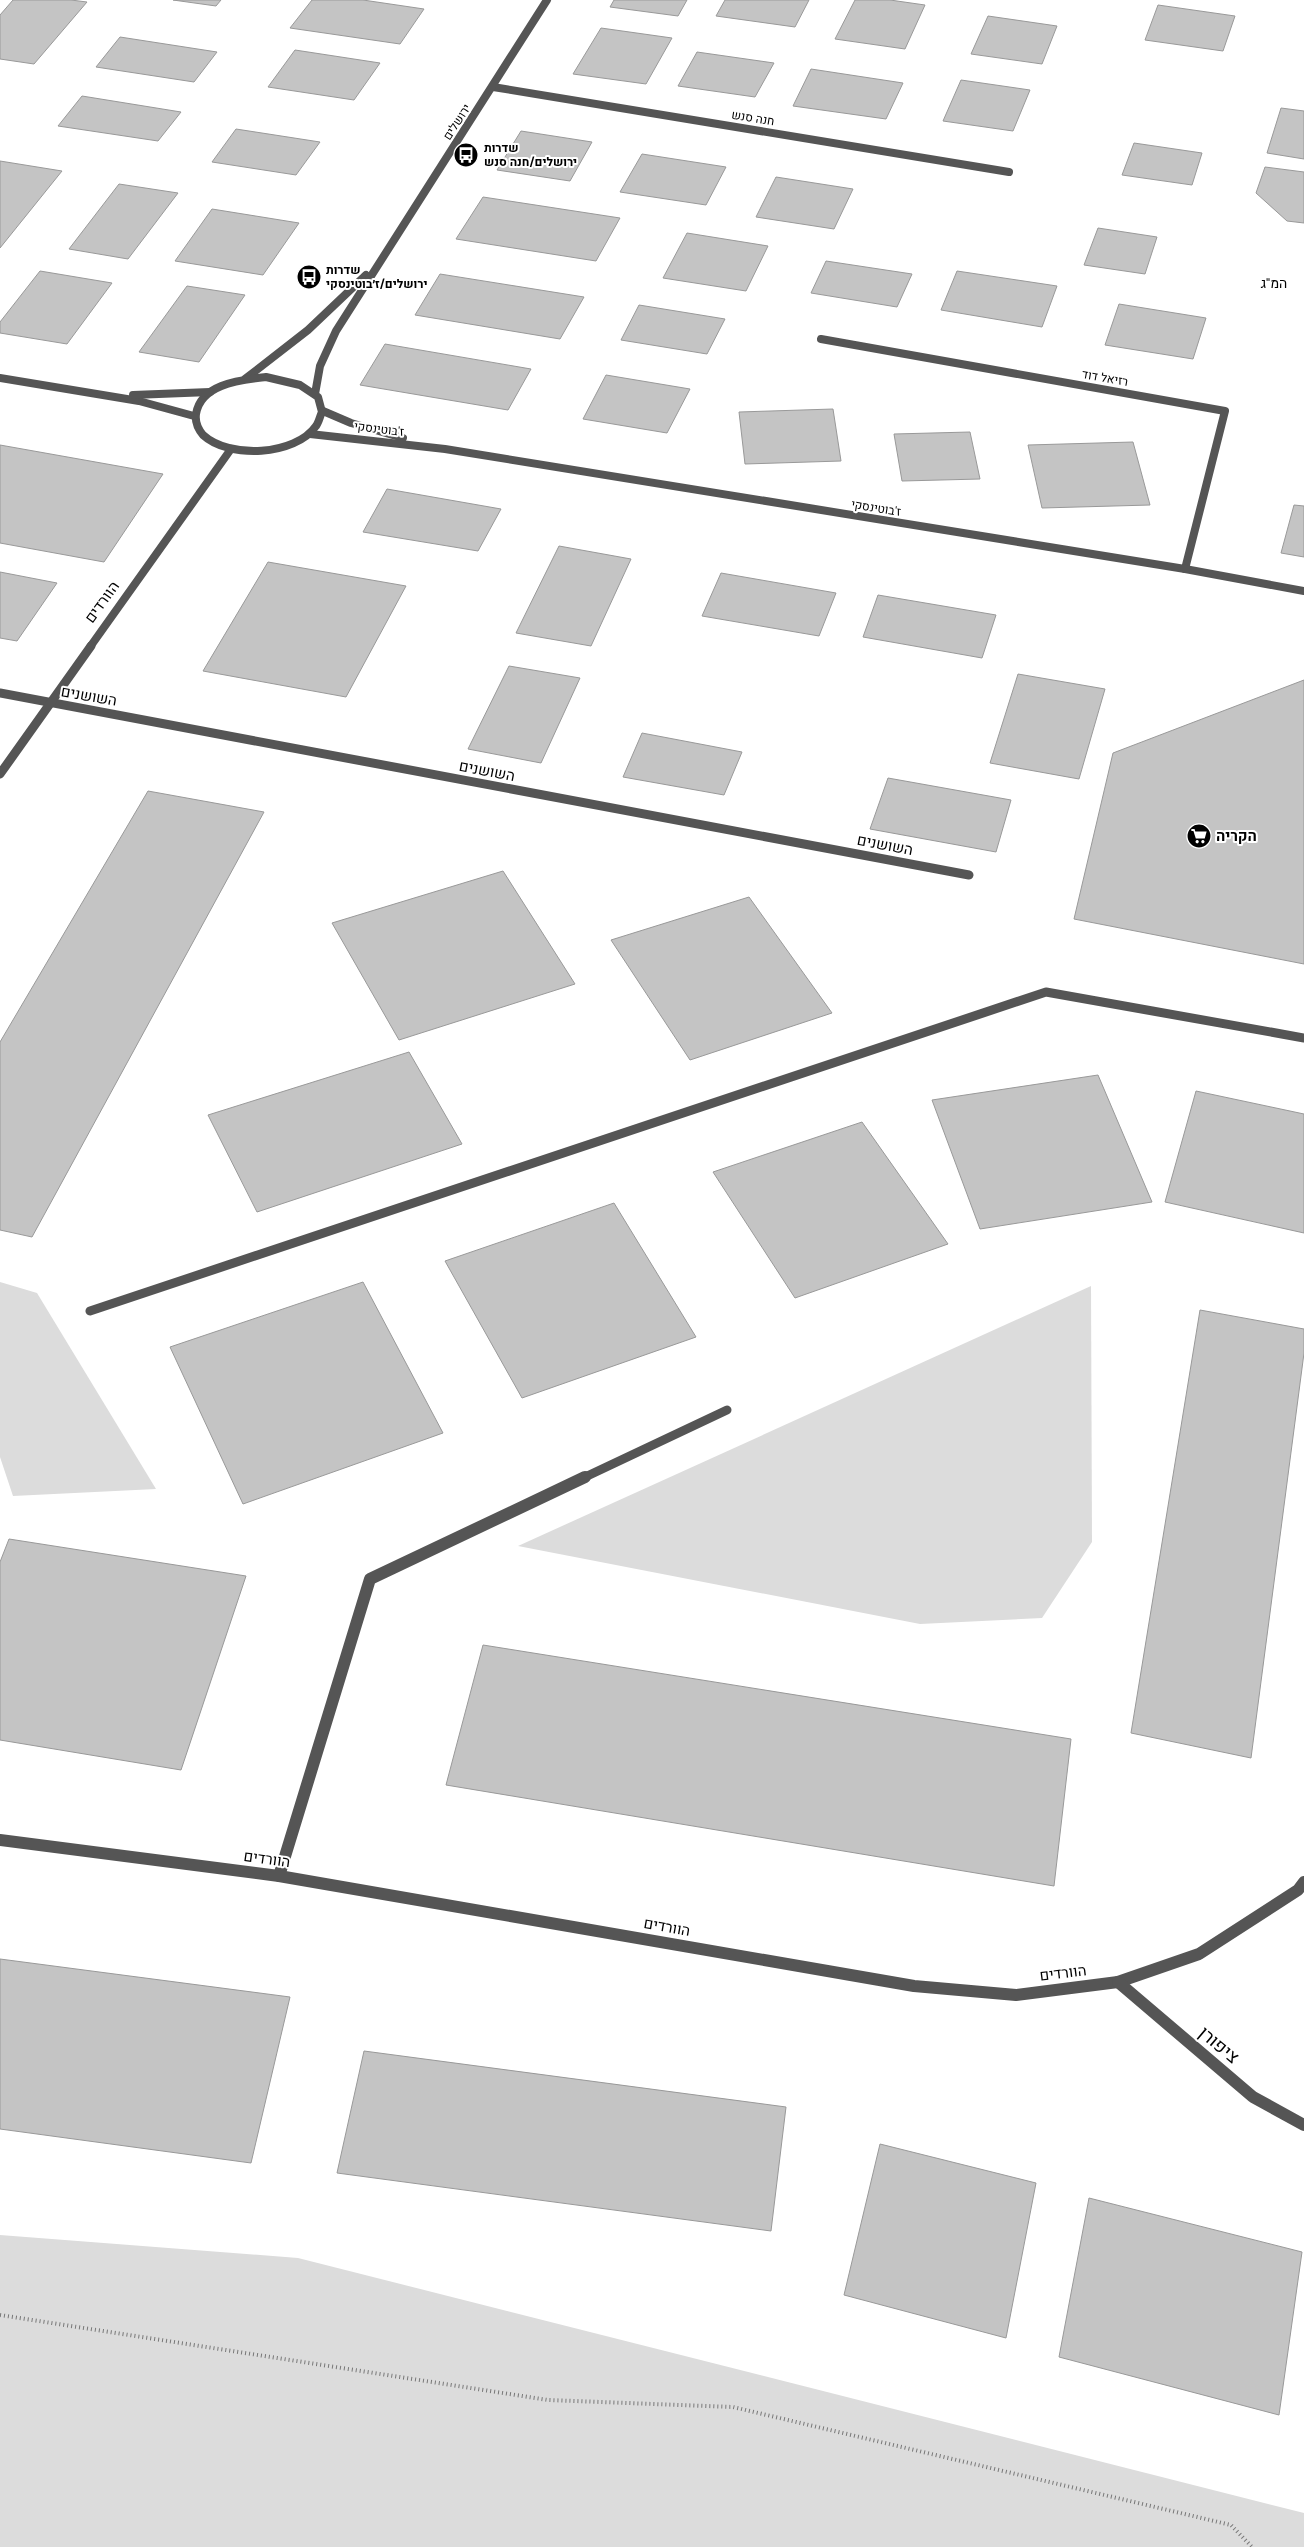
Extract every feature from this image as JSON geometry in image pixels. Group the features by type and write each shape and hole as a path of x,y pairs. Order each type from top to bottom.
{"street":[{"name":"ירושלים","path":"315,394 317,378 326,349 383,256 547,0"},
{"name":"חנה סנש","path":"493,87 1010,172"},
{"name":"ירושלים","path":"245,379 338,305 383,256"},
{"name":"רזיאל דוד","path":"821,339 1225,411 1185,569"},
{"path":"266,377 285,380 302,386 315,394 321,402 323,411 318,427 310,434 282,447 266,450 232,449 203,436 196,426 194,416 198,404 210,392 226,384 245,379 266,377"},
{"path":"0,378 139,401 194,416"},
{"path":"90,392 132,395 210,392"},
{"name":"ז'בוטינסקי","path":"323,411 351,423 445,449"},
{"name":"ז'בוטינסקי","path":"310,434 445,449 1185,569 1304,591"},
{"name":"הוורדים","path":"0,774 232,449"},
{"name":"השושנים","path":"0,693 969,875"},
{"path":"90,1311 1046,992 1304,1038"},
{"path":"279,1876 370,1579 727,1410"},
{"name":"הוורדים","path":"0,1840 279,1876 914,1986 1016,1995 1118,1982 1199,1954 1298,1890 1304,1882"},
{"name":"ציפורן","path":"1118,1982 1253,2097 1304,2125"}],"path":[{"path":"0,2315 548,2400 733,2407 1231,2526 1252,2547"}],"shaded area":[{"path":"0,1282 37,1293 156,1489 13,1496 0,1457"},
{"path":"1091,1286 1092,1542 1042,1618 920,1624 518,1546"},
{"path":"0,2235 298,2258 1304,2513 1304,2547 0,2547"}],"building":[{"path":"13,0 71,0 87,2 34,64 0,59 0,15"},
{"path":"173,0 221,0 216,6"},
{"path":"312,0 363,0 424,9 400,44 290,28"},
{"path":"614,0 687,0 678,16 610,7"},
{"path":"725,0 809,0 795,27 716,16"},
{"path":"855,0 890,0 925,5 905,49 835,39"},
{"path":"1158,5 1235,16 1223,51 1145,40"},
{"path":"988,16 1057,26 1042,64 971,54"},
{"path":"601,28 672,38 646,84 573,74"},
{"path":"120,37 217,52 194,82 96,67"},
{"path":"295,50 380,63 354,100 268,87"},
{"path":"697,52 774,63 755,97 678,86"},
{"path":"811,69 903,83 886,119 793,106"},
{"path":"961,80 1030,90 1013,131 943,121"},
{"path":"82,96 181,112 158,141 58,126"},
{"path":"1281,108 1304,111 1304,159 1267,153"},
{"path":"236,129 320,142 296,175 212,162"},
{"path":"521,131 592,142 570,181 497,170"},
{"path":"1134,143 1202,153 1192,185 1122,175"},
{"path":"642,154 726,167 706,205 620,192"},
{"path":"0,161 62,171 0,248"},
{"path":"1265,167 1304,172 1304,223 1287,221 1256,193"},
{"path":"776,177 853,189 834,229 756,217"},
{"path":"119,184 178,193 128,259 69,249"},
{"path":"483,197 620,218 596,261 456,239"},
{"path":"212,209 299,223 263,275 175,261"},
{"path":"1098,228 1157,237 1145,274 1084,265"},
{"path":"687,233 768,246 746,291 663,278"},
{"path":"826,261 912,274 897,307 811,293"},
{"path":"40,271 112,283 67,344 0,333 0,322"},
{"path":"957,271 1057,286 1042,327 941,310"},
{"path":"440,274 584,297 560,339 415,315"},
{"path":"187,286 245,295 199,362 139,352"},
{"path":"1119,304 1206,318 1193,359 1105,345"},
{"path":"639,305 725,319 707,354 621,340"},
{"path":"385,344 531,369 508,410 360,385"},
{"path":"606,375 690,389 667,433 583,419"},
{"path":"833,409 841,461 745,464 739,412"},
{"path":"970,432 980,479 902,481 894,434"},
{"path":"1133,442 1150,505 1042,508 1028,445"},
{"path":"0,445 163,474 104,562 0,543"},
{"path":"387,489 501,509 478,551 363,532"},
{"path":"1294,505 1304,506 1304,557 1281,553"},
{"path":"559,546 631,559 591,646 516,633"},
{"path":"268,562 406,586 346,697 203,671"},
{"path":"0,572 57,583 17,641 0,638"},
{"path":"721,573 836,593 819,636 702,616"},
{"path":"878,595 996,615 982,658 863,637"},
{"path":"509,666 580,678 541,763 468,749"},
{"path":"1018,674 1105,689 1079,779 990,763"},
{"name":"הקריה","path":"1304,680 1304,964 1074,919 1113,753"},
{"path":"642,733 742,752 724,795 623,777"},
{"path":"888,778 1011,800 996,852 870,829"},
{"path":"148,791 264,812 32,1237 0,1230 0,1042"},
{"path":"503,871 575,984 399,1040 332,923"},
{"path":"749,897 832,1013 690,1060 611,940"},
{"path":"409,1052 462,1144 257,1212 208,1115"},
{"path":"1098,1075 1152,1202 980,1229 932,1100"},
{"path":"1196,1091 1304,1114 1304,1233 1165,1202"},
{"path":"862,1122 948,1244 795,1298 713,1172"},
{"path":"614,1203 696,1337 522,1398 445,1261"},
{"path":"363,1282 443,1433 243,1504 170,1347"},
{"path":"1200,1310 1304,1329 1304,1353 1251,1758 1131,1733"},
{"path":"9,1539 246,1576 181,1770 0,1740 0,1562"},
{"path":"483,1645 1071,1739 1054,1886 446,1785"},
{"path":"0,1959 290,1997 251,2163 0,2129"},
{"path":"364,2051 786,2107 771,2231 337,2173"},
{"path":"880,2144 1036,2183 1006,2338 844,2295"},
{"path":"1089,2198 1302,2252 1279,2415 1059,2357"}],"place":[{"name":"שדרות ירושלים/חנה סנש","path":"466,155"},
{"name":"שדרות ירושלים/ז׳בוטינסקי","path":"309,277"},
{"name":"הקריה","path":"1199,836"}],"district":[{"name":"המ\"ג","path":"1274,283"}]}
